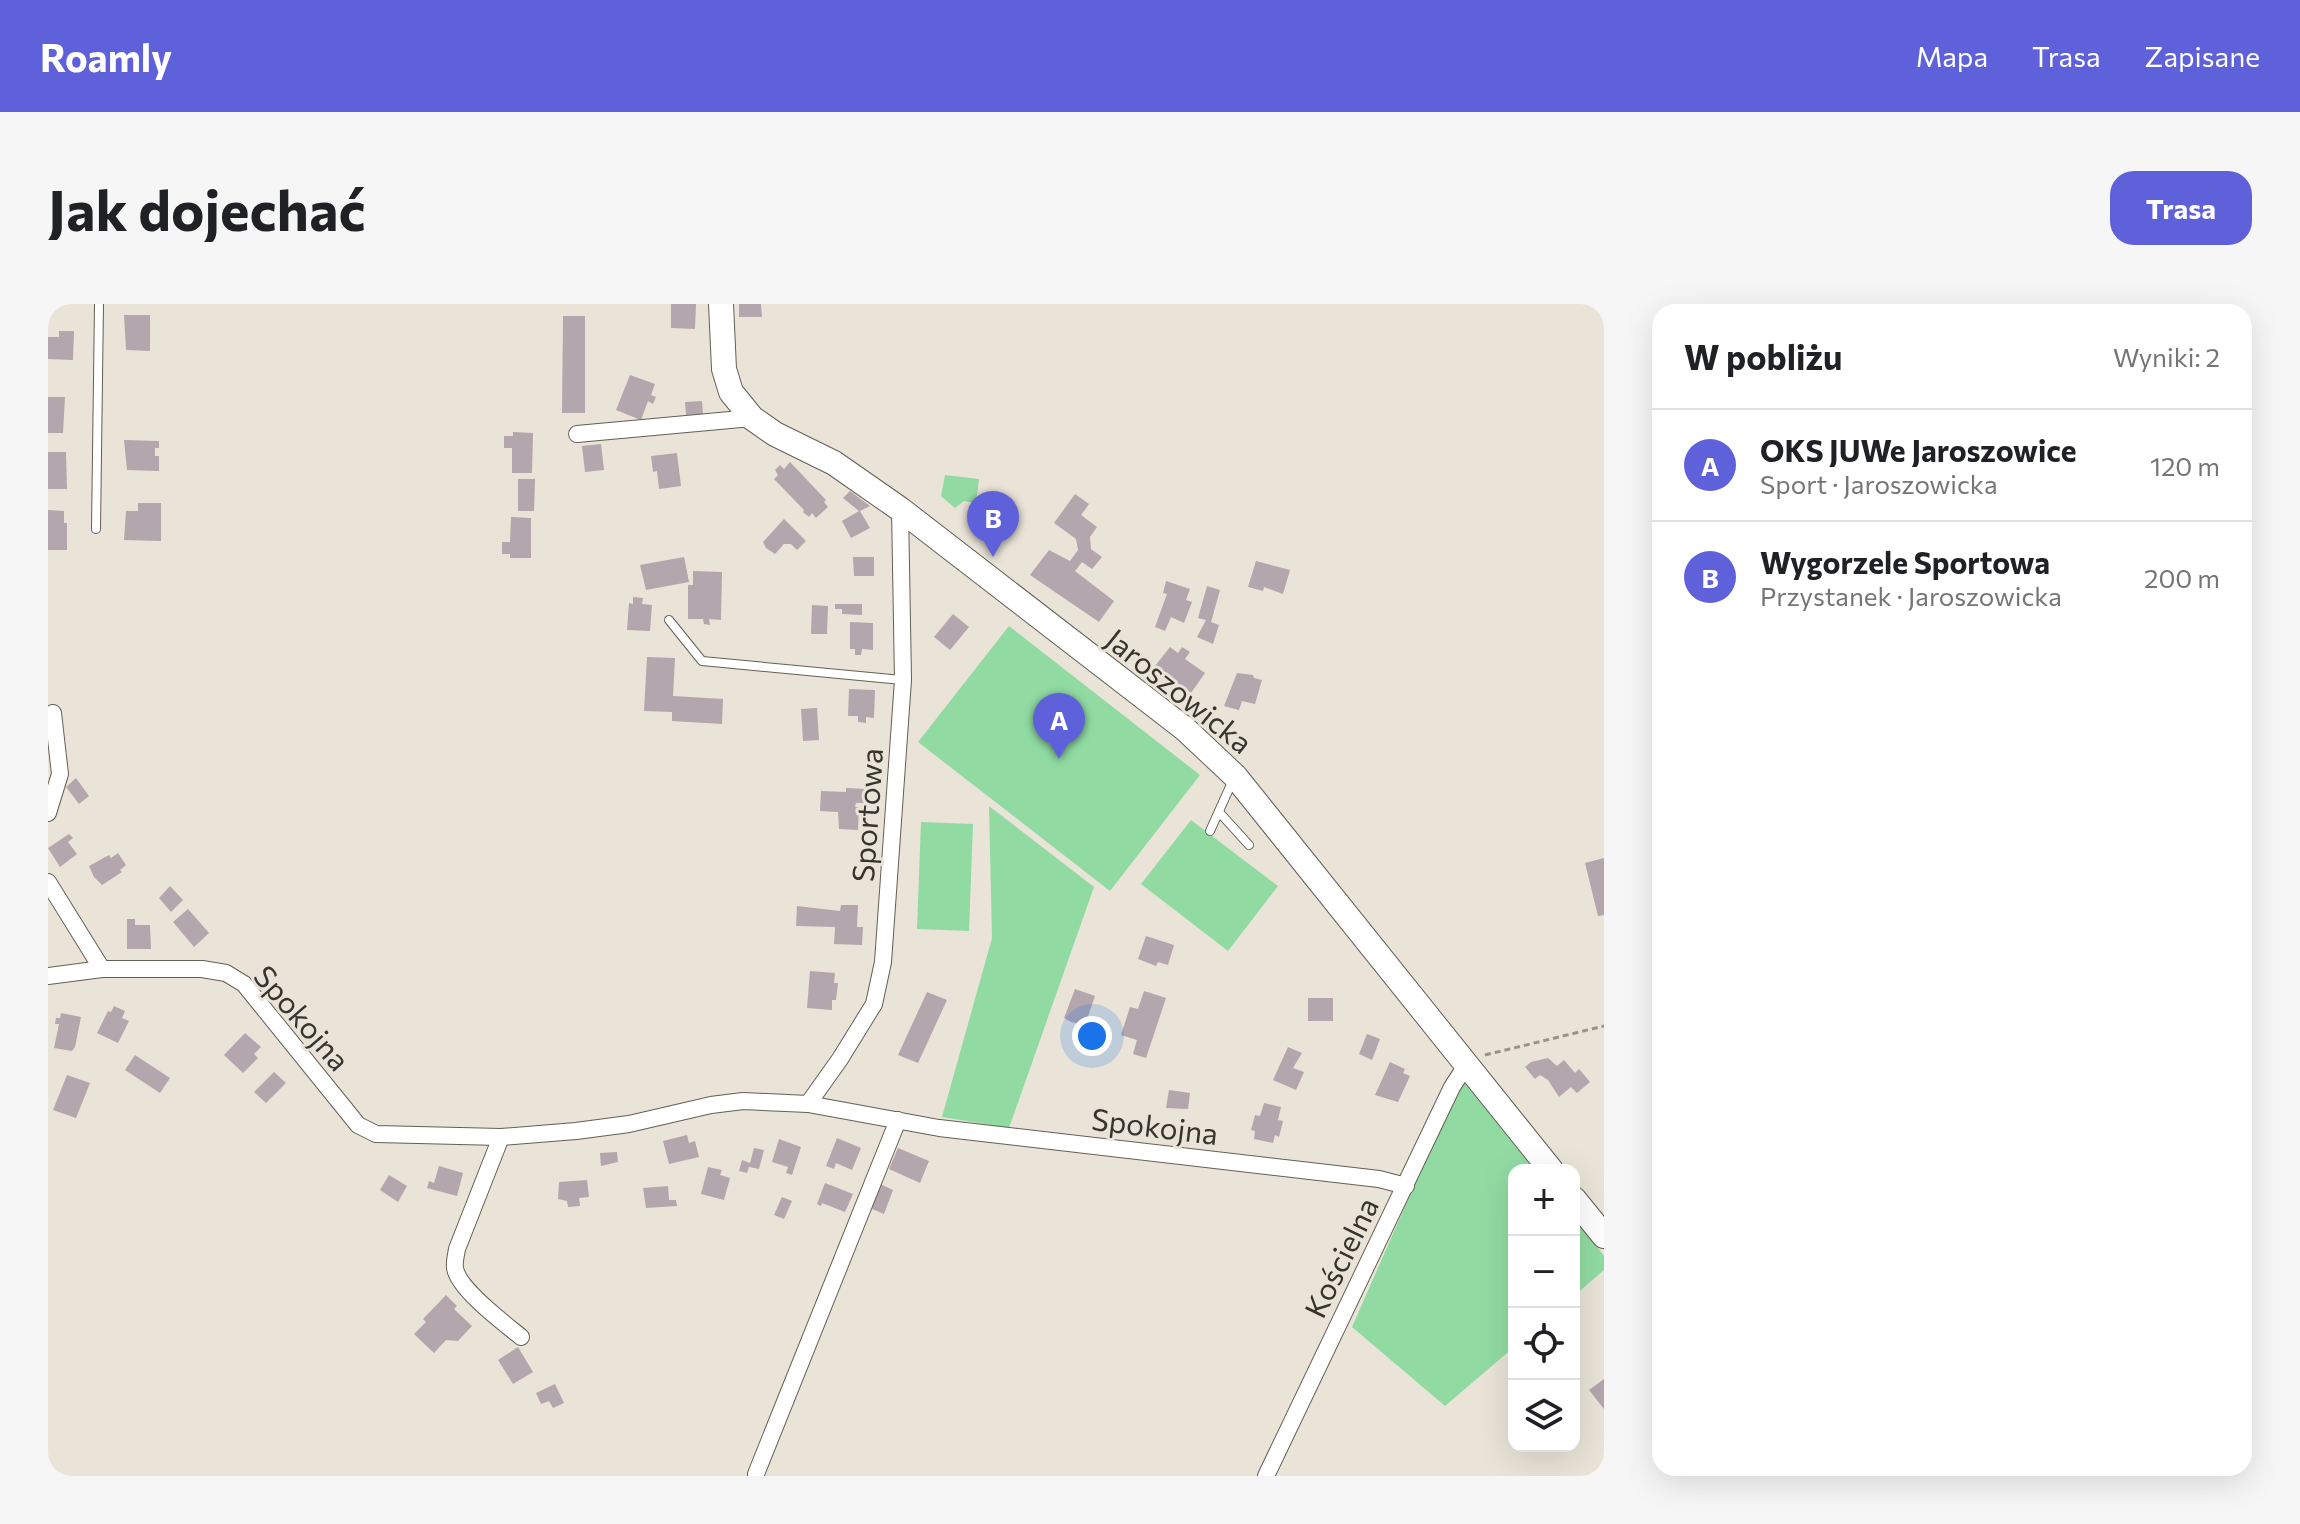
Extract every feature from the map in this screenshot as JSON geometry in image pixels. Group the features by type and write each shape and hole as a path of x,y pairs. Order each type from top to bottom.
{"street":[{"name":"Jaroszowicka","path":"721,304 724,369 731,392 752,418 775,434 834,463 900,509 1185,729 1235,776 1546,1164"},
{"path":"577,434 752,418"},
{"name":"Sportowa","path":"808,1104 874,1004 885,940 903,680 900,509"},
{"path":"48,813 60,774 53,713"},
{"path":"48,882 102,969"},
{"name":"Spokojna","path":"48,976 102,969 202,969 226,973 244,984 358,1125 376,1134 501,1137 629,1124 711,1105 743,1101 808,1104 939,1128 1379,1179 1406,1186"},
{"name":"Kościelna","path":"1266,1476 1452,1087 1467,1064"},
{"path":"756,1474 898,1120"},
{"path":"501,1137 457,1249 454,1267 459,1278 480,1301 521,1337"},
{"path":"1580,1206 1604,1236"}],"lane":[{"path":"96,529 99,304"},
{"path":"669,620 702,661 903,680"},
{"path":"1210,831 1235,776"},
{"path":"1219,812 1249,845"}],"path":[{"path":"1467,1064 1485,1055 1604,1026"}],"green space":[{"path":"945,475 979,479 976,503 964,501 955,508 941,496"},
{"path":"1009,626 1200,775 1110,891 918,742"},
{"path":"989,806 1094,887 1009,1128 942,1117 992,938"},
{"path":"1191,820 1278,886 1228,951 1141,884"},
{"path":"921,822 973,824 969,931 917,929"},
{"path":"1471,1081 1534,1164 1508,1164 1508,1352 1445,1406 1352,1327 1457,1088"},
{"path":"1580,1225 1604,1256 1604,1270 1580,1291"}],"building":[{"path":"671,304 696,304 695,329 671,328"},
{"path":"739,304 761,304 762,317 739,317"},
{"path":"124,315 150,315 150,351 126,350"},
{"path":"563,316 585,316 585,413 562,413"},
{"path":"59,331 74,331 73,360 48,359 48,337 59,337"},
{"path":"630,375 655,384 651,395 656,397 653,404 648,401 641,420 616,410"},
{"path":"48,397 65,397 63,433 48,433"},
{"path":"702,401 703,414 686,415 685,402"},
{"path":"513,432 533,433 532,473 512,473 512,448 504,448 504,436 513,436"},
{"path":"124,440 159,441 155,456 159,456 159,471 127,470"},
{"path":"601,444 604,470 585,472 582,446"},
{"path":"48,452 66,452 67,489 48,489"},
{"path":"677,453 681,486 659,489 651,456"},
{"path":"790,462 826,500 824,502 828,507 816,518 812,513 809,517 803,512 774,479 778,475 775,470 780,465 784,469"},
{"path":"518,479 535,479 534,511 518,511"},
{"path":"850,491 870,506 860,511 870,528 851,538 842,521 859,511 843,498"},
{"path":"1075,494 1089,504 1081,515 1097,527 1090,537 1091,549 1102,557 1092,569 1082,562 1075,571 1114,601 1099,622 1030,575 1049,550 1070,561 1078,550 1076,539 1054,523"},
{"path":"138,503 161,503 161,541 124,540 126,511 138,511"},
{"path":"48,510 64,511 67,550 48,550"},
{"path":"511,517 531,518 531,558 510,558 510,554 502,554 502,542 510,542"},
{"path":"784,519 806,541 797,550 791,544 784,544 775,554 763,542"},
{"path":"684,557 689,582 646,590 640,565"},
{"path":"853,557 874,557 874,576 854,576"},
{"path":"1256,561 1290,570 1283,594 1264,587 1263,591 1248,587"},
{"path":"693,571 722,572 721,620 709,619 710,625 704,624 703,619 688,619 688,585 693,585"},
{"path":"1166,581 1190,589 1186,600 1192,602 1184,623 1171,617 1165,631 1155,627 1167,594 1163,593"},
{"path":"1207,586 1220,590 1211,622 1219,625 1213,644 1197,637 1206,620 1198,618"},
{"path":"633,597 643,598 642,604 652,605 650,631 627,630 629,603 633,604"},
{"path":"835,604 862,604 862,615 842,614 842,609 835,609"},
{"path":"812,605 828,606 827,634 811,634"},
{"path":"953,614 969,627 950,650 934,637"},
{"path":"850,622 873,623 873,650 862,649 861,655 855,655 855,649 850,649"},
{"path":"1170,647 1178,653 1182,647 1190,652 1185,659 1205,673 1191,693 1155,666"},
{"path":"647,657 675,658 673,696 723,699 722,724 672,721 672,712 644,711"},
{"path":"1237,673 1262,680 1255,704 1242,701 1239,710 1224,706"},
{"path":"849,689 875,690 874,718 866,717 866,723 858,722 858,716 848,716"},
{"path":"817,708 819,740 803,741 801,709"},
{"path":"76,778 89,796 79,804 66,787"},
{"path":"846,788 867,789 866,803 856,803 855,807 859,807 858,830 839,829 838,812 820,811 821,791 846,792"},
{"path":"69,834 73,838 68,842 77,854 60,867 48,848"},
{"path":"118,853 126,865 120,870 122,872 102,885 89,866"},
{"path":"1604,858 1604,915 1598,916 1585,863"},
{"path":"170,886 183,900 171,912 159,898"},
{"path":"841,905 858,905 857,927 863,927 862,945 834,944 835,927 796,926 797,906 840,911"},
{"path":"188,909 209,933 194,947 173,922"},
{"path":"127,919 135,919 135,925 150,925 151,949 127,949"},
{"path":"1146,936 1174,945 1168,965 1158,962 1156,966 1138,959"},
{"path":"810,971 835,973 834,983 838,983 832,1010 807,1008"},
{"path":"1075,989 1095,996 1085,1025 1064,1018"},
{"path":"1144,991 1166,998 1146,1058 1133,1054 1137,1040 1121,1035 1130,1007 1138,1009"},
{"path":"927,992 947,1000 918,1063 898,1055"},
{"path":"1308,998 1333,998 1333,1021 1308,1021"},
{"path":"114,1006 125,1011 122,1018 129,1021 118,1043 97,1033 108,1011 111,1012"},
{"path":"61,1013 81,1017 72,1051 54,1048 59,1024 55,1024 56,1018 60,1018"},
{"path":"245,1033 261,1047 254,1054 258,1058 243,1073 224,1055"},
{"path":"1367,1034 1380,1039 1372,1060 1359,1054"},
{"path":"1288,1047 1302,1053 1293,1068 1304,1072 1296,1090 1273,1080"},
{"path":"135,1055 170,1078 160,1093 125,1070"},
{"path":"1548,1058 1557,1066 1564,1060 1575,1073 1579,1069 1590,1082 1577,1093 1571,1087 1559,1097 1548,1080 1540,1075 1535,1079 1525,1067 1531,1062"},
{"path":"1390,1062 1405,1069 1403,1073 1410,1076 1398,1102 1375,1095"},
{"path":"274,1072 286,1083 266,1103 254,1092"},
{"path":"67,1075 90,1083 76,1118 53,1110"},
{"path":"1169,1090 1190,1093 1188,1109 1166,1108"},
{"path":"1264,1103 1281,1107 1278,1120 1283,1121 1279,1137 1275,1135 1273,1143 1254,1139 1255,1131 1251,1130 1255,1115 1260,1116"},
{"path":"687,1135 689,1143 695,1141 699,1157 669,1164 663,1141"},
{"path":"837,1138 861,1148 852,1170 836,1163 834,1169 826,1166"},
{"path":"779,1139 801,1147 792,1175 786,1173 788,1167 772,1162"},
{"path":"754,1148 764,1150 759,1169 749,1167 747,1173 739,1171 742,1160 750,1163"},
{"path":"898,1148 929,1161 920,1183 889,1169"},
{"path":"617,1152 618,1162 601,1166 600,1153"},
{"path":"439,1166 463,1173 457,1196 427,1188 429,1181 434,1183"},
{"path":"708,1167 722,1170 720,1175 730,1178 724,1200 701,1194"},
{"path":"389,1175 407,1186 398,1202 380,1190"},
{"path":"587,1180 589,1197 579,1198 580,1206 568,1207 567,1201 558,1199 559,1182"},
{"path":"825,1183 853,1194 845,1212 817,1204"},
{"path":"880,1184 893,1190 884,1214 870,1208"},
{"path":"668,1186 669,1200 676,1200 677,1206 646,1208 643,1188"},
{"path":"782,1197 792,1201 784,1219 774,1215"},
{"path":"446,1295 457,1306 454,1309 472,1326 458,1341 446,1340 434,1353 414,1334 426,1322 423,1319"},
{"path":"518,1347 533,1372 513,1384 498,1360"},
{"path":"1604,1379 1604,1409 1589,1390"},
{"path":"555,1384 564,1403 553,1408 549,1401 541,1404 536,1393"}],"place":[{"name":"Wygorzele Sportowa","path":"993,557"},
{"name":"OKS JUWe Jaroszowice","path":"1059,759"}]}
